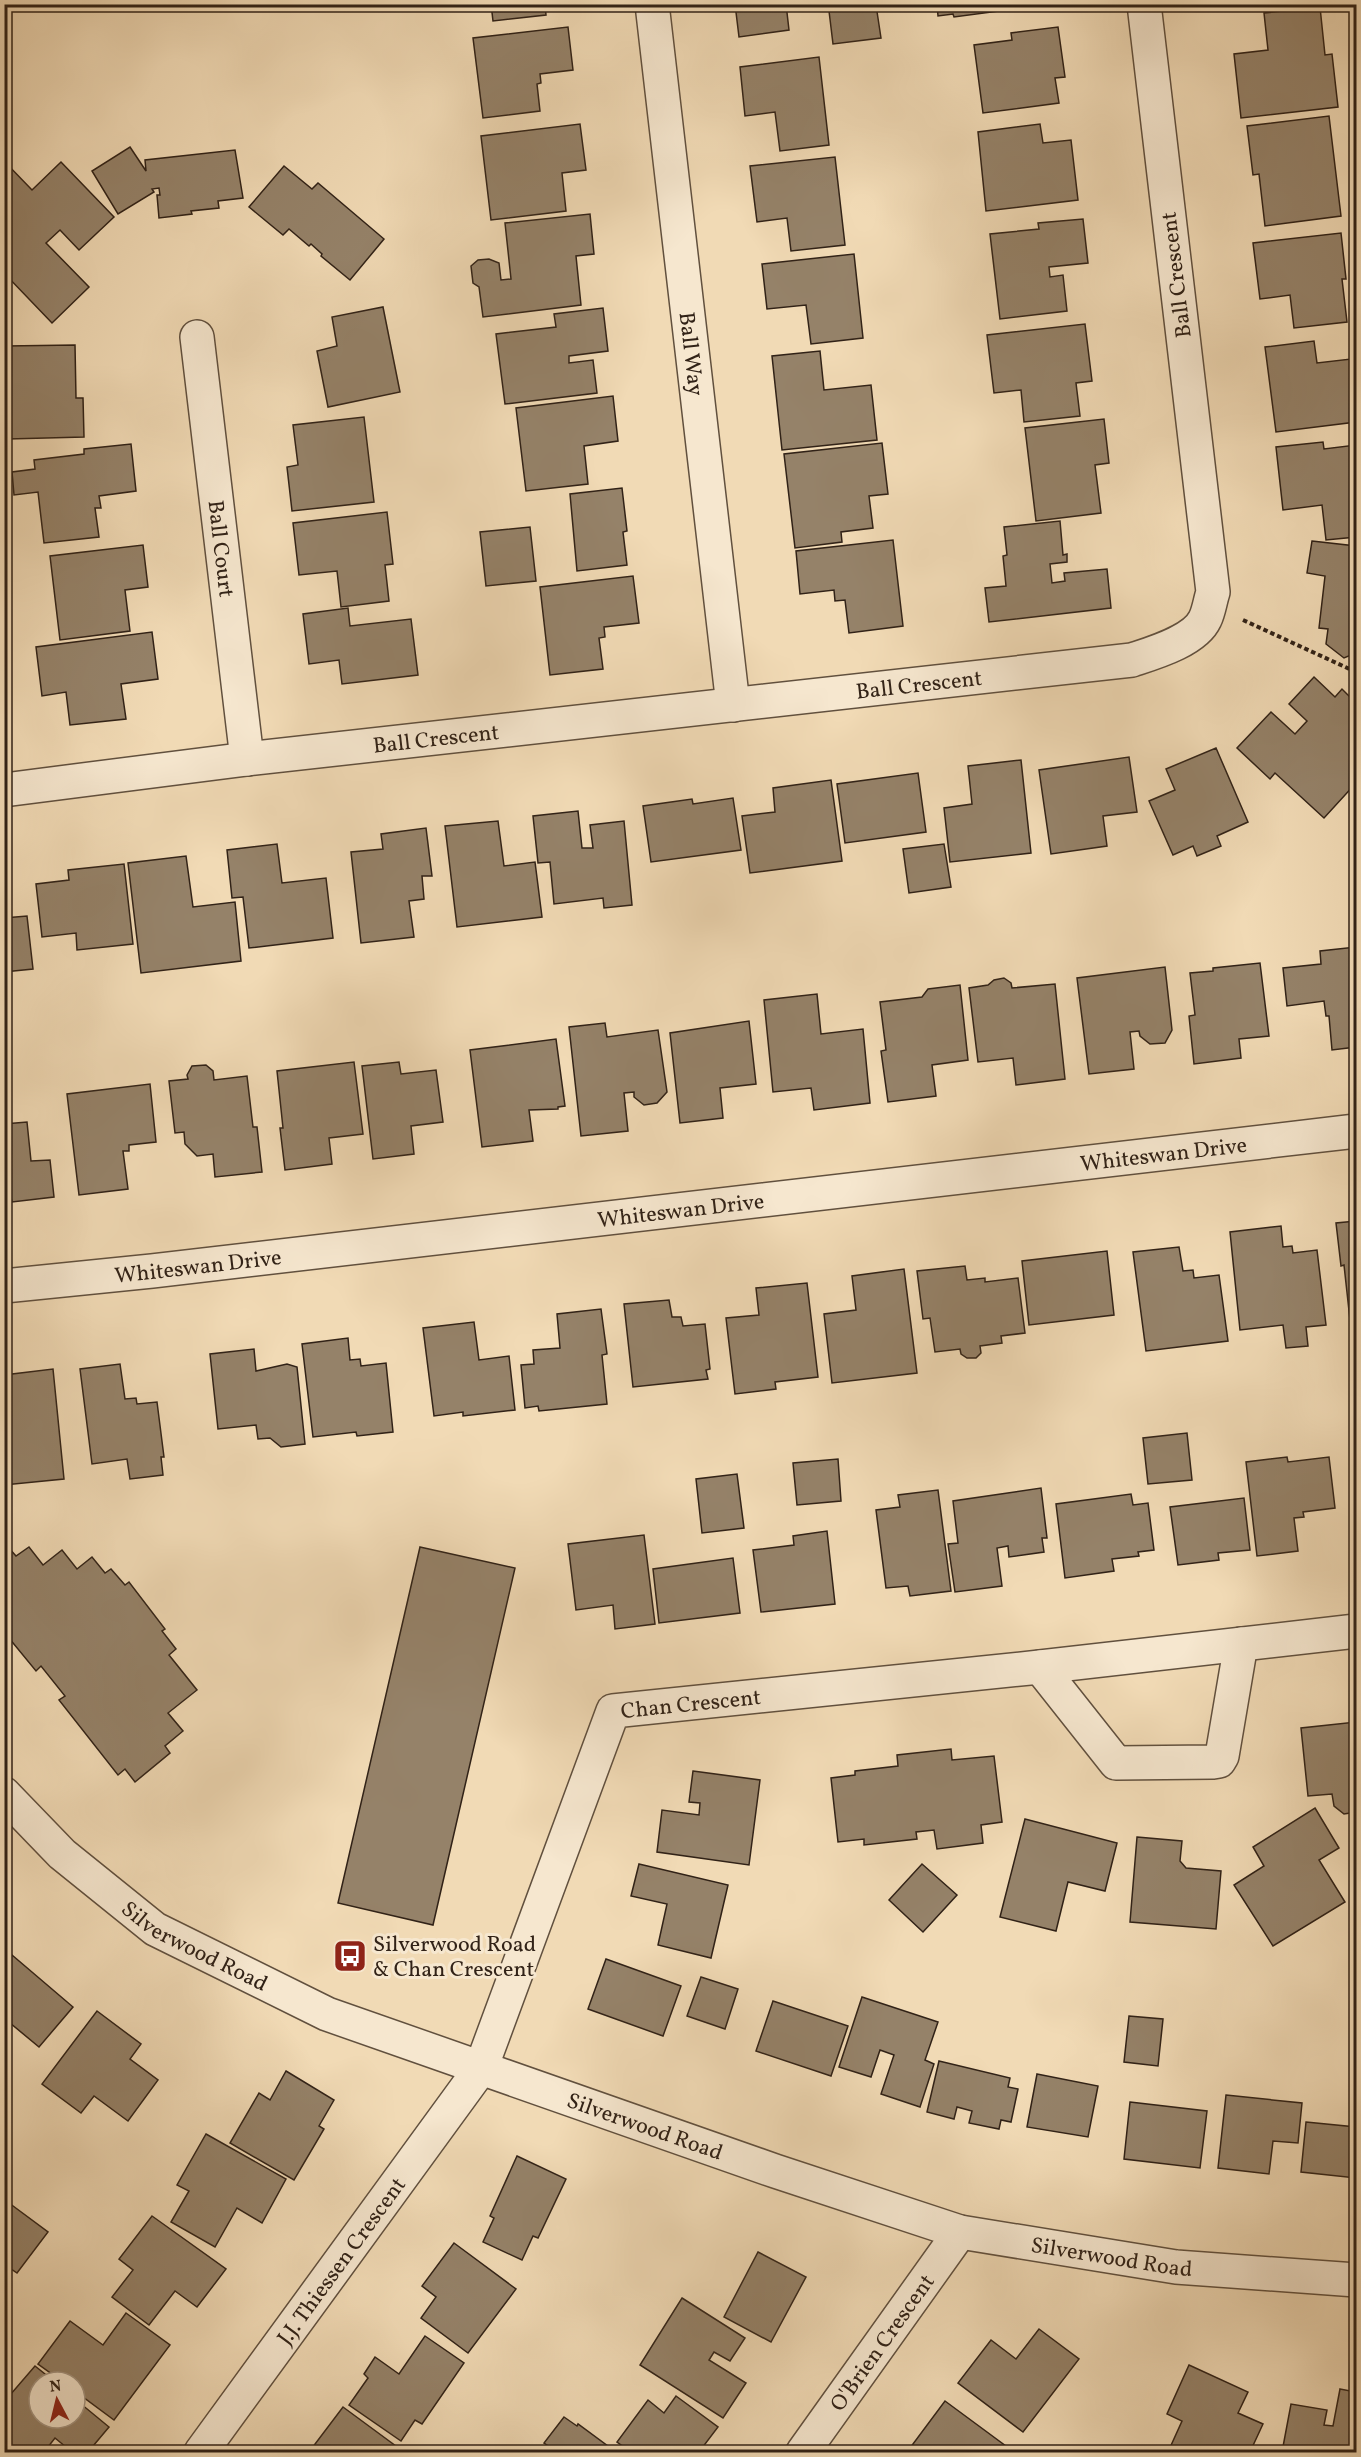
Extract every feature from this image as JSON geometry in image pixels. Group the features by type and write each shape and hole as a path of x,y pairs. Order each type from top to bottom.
{"street":[{"name":"Ball Way","path":"652,4 733,705"},
{"name":"Ball Crescent","path":"4,790 247,759 1132,660 1159,651 1185,638 1204,621 1213,592 1144,4"},
{"name":"Ball Court","path":"197,337 247,759"},
{"name":"Whiteswan Drive","path":"4,1286 164,1270 1356,1131"},
{"name":"Chan Crescent","path":"480,2068 613,1711 1356,1631"},
{"path":"1040,1666 1116,1763 1213,1762 1219,1761 1222,1756 1241,1644"},
{"name":"Silverwood Road","path":"4,1794 62,1854 155,1929 327,2014 775,2171 960,2232 1176,2267 1356,2280"},
{"name":"J.J. Thiessen Crescent","path":"201,2452 480,2068"},
{"name":"O'Brien Crescent","path":"803,2452 960,2232"}],"path":[{"path":"1268,631 1356,672"}],"building":[{"path":"103,4 152,4 104,10"},
{"path":"491,4 545,4 546,15 493,21"},
{"path":"735,4 786,4 789,30 739,37"},
{"path":"937,4 1053,4 954,17 953,14 938,16"},
{"path":"876,5 881,38 833,44 829,11"},
{"path":"1320,7 1325,55 1332,54 1338,107 1241,118 1234,54 1268,50 1264,13"},
{"path":"568,27 573,70 540,74 541,83 537,84 540,111 483,118 473,38"},
{"path":"1058,27 1065,77 1055,78 1059,103 983,113 974,45 1012,40 1011,33"},
{"path":"819,57 829,145 780,151 775,112 745,116 740,67"},
{"path":"1329,116 1341,216 1265,226 1259,174 1253,175 1247,126"},
{"path":"580,124 586,170 562,173 566,211 491,220 481,136"},
{"path":"1040,124 1043,143 1071,140 1078,200 986,211 978,132"},
{"path":"130,147 146,171 145,160 235,150 243,198 218,201 219,208 159,218 157,195 160,195 159,188 152,189 154,192 118,214 92,171"},
{"path":"835,157 845,245 791,251 787,218 757,222 750,166"},
{"path":"4,161 32,190 61,162 114,217 79,250 60,230 46,243 89,287 52,323 4,273 4,217 7,215 4,213"},
{"path":"284,166 312,189 318,183 384,239 350,280 321,256 322,254 311,244 309,246 289,229 283,235 249,207"},
{"path":"590,214 594,254 576,256 581,305 483,317 479,287 473,283 471,266 478,260 489,259 499,263 501,280 511,279 505,223"},
{"path":"1083,219 1088,263 1049,267 1050,277 1063,275 1067,311 1000,319 990,234 1039,229 1038,223"},
{"path":"1341,233 1346,279 1342,279 1347,322 1294,328 1290,295 1260,299 1253,243"},
{"path":"854,254 863,338 811,344 806,305 767,309 762,264"},
{"path":"383,307 400,392 328,407 317,351 337,346 332,317"},
{"path":"603,308 608,351 569,356 569,363 593,360 597,393 505,404 496,334 556,327 554,314"},
{"path":"1085,324 1092,381 1076,383 1080,416 1024,422 1021,390 994,393 987,335"},
{"path":"1314,341 1317,363 1351,359 1356,422 1276,432 1265,347"},
{"path":"75,345 76,398 83,398 84,437 8,439 6,346"},
{"path":"820,351 824,390 871,385 877,440 782,450 772,356"},
{"path":"613,396 618,441 584,446 588,484 526,491 516,408"},
{"path":"364,417 374,502 292,511 287,467 298,465 293,425"},
{"path":"1104,419 1109,463 1095,465 1101,513 1036,521 1025,428"},
{"path":"1323,442 1324,449 1356,445 1356,537 1326,540 1322,505 1283,510 1276,447"},
{"path":"882,443 888,494 869,496 873,528 841,532 842,542 795,548 784,454"},
{"path":"131,444 136,491 99,496 101,508 95,508 99,537 44,543 38,492 14,495 12,472 35,469 34,460 84,454 84,449"},
{"path":"622,488 627,531 623,532 627,565 577,571 570,494"},
{"path":"387,512 393,564 385,565 389,601 341,607 337,571 299,575 293,523"},
{"path":"1060,521 1063,555 1067,554 1067,562 1050,564 1052,583 1065,581 1064,573 1107,569 1111,608 989,622 985,588 1006,586 1003,556 1007,555 1004,527"},
{"path":"530,527 536,581 486,586 480,532"},
{"path":"893,540 903,626 849,633 845,600 835,601 834,590 800,594 796,551"},
{"path":"1312,541 1356,546 1356,653 1344,658 1326,644 1328,629 1319,628 1325,576 1307,573"},
{"path":"143,545 148,587 125,590 130,631 60,640 50,556"},
{"path":"633,576 639,623 604,627 605,637 599,638 603,669 550,675 540,587"},
{"path":"348,608 350,626 411,619 418,675 342,684 339,660 309,664 303,614"},
{"path":"152,632 158,679 121,684 126,719 70,725 66,692 42,696 36,647"},
{"path":"1314,677 1335,697 1342,689 1356,703 1356,783 1324,818 1275,773 1270,779 1237,748 1271,712 1295,734 1307,721 1289,704"},
{"path":"1216,748 1248,822 1217,836 1221,846 1197,856 1193,846 1173,855 1149,801 1175,790 1166,769"},
{"path":"1129,757 1137,812 1103,816 1107,846 1051,854 1039,770"},
{"path":"1021,760 1031,853 950,862 944,808 972,804 968,766"},
{"path":"918,773 926,832 845,843 837,784"},
{"path":"831,780 842,861 750,873 742,816 775,812 773,788"},
{"path":"733,798 741,850 651,862 643,806 692,799 693,804"},
{"path":"578,811 582,848 593,848 590,825 624,821 632,905 604,908 603,898 554,904 550,862 538,863 533,816"},
{"path":"498,821 504,866 535,862 542,917 457,927 445,826"},
{"path":"426,828 432,876 422,876 424,899 409,901 414,937 361,943 351,852 383,849 381,834"},
{"path":"277,844 282,883 326,878 333,938 249,948 243,897 232,898 227,850"},
{"path":"944,844 951,887 909,893 903,849"},
{"path":"186,856 193,907 235,902 241,961 141,973 128,863"},
{"path":"124,864 133,944 77,950 76,933 42,937 36,884 69,880 68,870"},
{"path":"27,916 33,969 4,972 4,918"},
{"path":"1356,947 1356,1047 1332,1050 1329,1016 1326,1016 1324,1001 1287,1006 1283,968 1321,964 1320,951"},
{"path":"1260,963 1269,1036 1239,1039 1241,1058 1194,1064 1189,1016 1195,1015 1190,973"},
{"path":"1165,967 1172,1030 1165,1043 1150,1044 1140,1036 1139,1031 1130,1032 1134,1069 1089,1074 1077,978"},
{"path":"1004,978 1011,983 1012,988 1055,984 1065,1079 1016,1085 1013,1058 978,1062 969,988 988,985 994,980"},
{"path":"960,985 968,1060 932,1065 936,1096 888,1102 881,1051 886,1050 880,1002 922,997 928,989"},
{"path":"817,994 821,1034 863,1029 870,1103 814,1110 811,1088 773,1092 764,1000"},
{"path":"749,1021 756,1084 720,1088 723,1118 680,1123 670,1033"},
{"path":"605,1023 607,1037 658,1030 667,1092 657,1103 644,1105 634,1097 634,1092 624,1093 628,1131 581,1136 569,1027"},
{"path":"556,1039 565,1106 558,1107 558,1109 529,1110 533,1141 482,1147 470,1050"},
{"path":"354,1062 363,1134 329,1138 332,1164 285,1170 277,1071"},
{"path":"399,1062 401,1074 436,1070 443,1122 411,1126 414,1154 373,1159 362,1066"},
{"path":"206,1065 213,1071 214,1080 247,1076 253,1127 257,1127 262,1172 215,1177 213,1154 197,1156 185,1144 184,1132 175,1133 169,1081 188,1079 187,1075 192,1066"},
{"path":"150,1084 156,1142 129,1145 129,1151 123,1151 128,1189 79,1195 67,1094"},
{"path":"27,1122 31,1161 50,1160 54,1197 12,1202 11,1197 4,1197 4,1124"},
{"path":"1356,1221 1356,1319 1350,1320 1344,1265 1341,1266 1336,1223"},
{"path":"1281,1226 1283,1247 1292,1246 1293,1253 1317,1250 1326,1325 1306,1327 1308,1346 1286,1348 1283,1325 1240,1330 1230,1232"},
{"path":"1179,1247 1183,1271 1193,1270 1194,1278 1219,1275 1228,1341 1146,1351 1133,1252"},
{"path":"1107,1251 1114,1315 1029,1325 1022,1261"},
{"path":"965,1266 967,1280 985,1278 985,1282 1018,1278 1025,1333 1001,1336 1002,1343 980,1346 981,1353 976,1358 967,1358 961,1354 960,1349 935,1352 930,1318 923,1319 917,1271"},
{"path":"904,1269 917,1373 832,1383 824,1314 856,1310 852,1276"},
{"path":"807,1283 818,1377 775,1382 776,1389 735,1394 726,1318 759,1315 756,1288"},
{"path":"669,1300 672,1317 681,1317 683,1326 705,1324 710,1369 706,1370 708,1379 633,1387 624,1304"},
{"path":"601,1309 607,1354 602,1355 607,1404 539,1411 538,1406 525,1408 521,1365 534,1364 533,1350 560,1348 557,1314"},
{"path":"474,1322 479,1360 509,1356 515,1410 463,1416 463,1412 434,1416 423,1328"},
{"path":"348,1338 350,1360 360,1359 361,1366 386,1363 393,1432 357,1436 356,1432 313,1437 302,1344"},
{"path":"254,1349 256,1371 287,1364 297,1367 305,1444 281,1447 270,1438 258,1439 256,1425 218,1429 210,1354"},
{"path":"120,1364 125,1399 136,1398 137,1404 157,1402 164,1457 161,1457 163,1475 130,1479 127,1459 92,1464 80,1369"},
{"path":"53,1369 64,1479 4,1485 4,1375"},
{"path":"1187,1433 1192,1480 1148,1484 1143,1438"},
{"path":"1350,1445 1356,1445 1356,1498"},
{"path":"1287,1457 1288,1462 1329,1457 1335,1508 1303,1512 1304,1517 1294,1518 1298,1551 1257,1556 1246,1462"},
{"path":"838,1459 841,1501 797,1505 793,1463"},
{"path":"737,1474 744,1528 702,1533 696,1479"},
{"path":"1041,1488 1047,1538 1042,1538 1044,1552 1009,1557 1008,1546 997,1548 1002,1586 955,1592 948,1544 958,1543 953,1501"},
{"path":"938,1490 951,1591 910,1596 908,1586 886,1588 876,1510 900,1507 898,1495"},
{"path":"1131,1494 1133,1505 1148,1503 1154,1550 1138,1552 1139,1556 1112,1559 1114,1571 1065,1578 1056,1504"},
{"path":"1244,1498 1250,1550 1218,1553 1219,1560 1178,1565 1170,1507"},
{"path":"827,1531 835,1604 761,1612 753,1550 794,1545 793,1536"},
{"path":"644,1535 655,1624 615,1629 613,1605 576,1610 568,1544"},
{"path":"8,1547 16,1556 29,1547 43,1565 62,1550 77,1569 92,1557 105,1573 111,1569 125,1585 129,1582 165,1629 162,1631 176,1649 169,1655 197,1690 168,1713 183,1731 165,1746 170,1753 135,1782 125,1769 118,1775 59,1700 65,1696 41,1666 36,1671 4,1632 4,1550"},
{"path":"420,1547 515,1568 433,1925 338,1903"},
{"path":"733,1558 740,1613 659,1623 653,1569"},
{"path":"1356,1722 1356,1812 1344,1814 1334,1806 1332,1794 1308,1796 1301,1728"},
{"path":"951,1749 952,1760 994,1756 1002,1822 981,1825 983,1843 937,1849 934,1830 916,1832 917,1839 864,1845 864,1839 838,1842 831,1778 855,1775 855,1771 898,1766 897,1755"},
{"path":"693,1771 760,1780 749,1865 657,1852 662,1810 699,1815 700,1803 689,1802"},
{"path":"1315,1808 1339,1848 1319,1860 1345,1902 1273,1946 1234,1885 1264,1866 1253,1847"},
{"path":"1025,1819 1117,1843 1105,1891 1068,1882 1056,1931 1000,1917"},
{"path":"1137,1837 1182,1841 1180,1861 1186,1868 1221,1871 1216,1929 1130,1922"},
{"path":"639,1864 728,1885 711,1958 658,1945 667,1904 631,1896"},
{"path":"922,1864 957,1895 923,1932 889,1900"},
{"path":"12,1955 73,2007 39,2047 4,2018 4,1964"},
{"path":"606,1959 681,1986 663,2036 588,2009"},
{"path":"701,1977 738,1989 725,2029 687,2016"},
{"path":"862,1997 938,2022 925,2060 934,2064 920,2107 881,2094 894,2055 880,2050 871,2077 839,2067"},
{"path":"773,2001 848,2026 831,2076 756,2051"},
{"path":"97,2011 141,2044 130,2059 158,2080 128,2121 94,2096 81,2113 42,2084"},
{"path":"1129,2016 1163,2019 1158,2066 1124,2062"},
{"path":"939,2061 1010,2078 1008,2087 1018,2089 1011,2122 1001,2120 999,2129 969,2123 972,2111 957,2107 954,2119 927,2112"},
{"path":"286,2071 334,2100 319,2126 324,2129 294,2180 230,2143 259,2093 270,2100"},
{"path":"1037,2074 1098,2086 1088,2137 1027,2127"},
{"path":"1226,2095 1302,2103 1298,2143 1273,2141 1269,2174 1218,2168"},
{"path":"1130,2102 1207,2111 1200,2168 1124,2159"},
{"path":"1306,2122 1356,2127 1356,2178 1301,2172"},
{"path":"206,2134 286,2179 262,2223 237,2208 215,2247 171,2222 189,2191 177,2185"},
{"path":"517,2156 566,2179 538,2238 533,2236 522,2260 483,2242 494,2218 490,2216"},
{"path":"5,2200 48,2232 17,2273 4,2264"},
{"path":"152,2216 226,2269 197,2307 175,2291 149,2325 112,2297 133,2270 119,2259"},
{"path":"454,2243 516,2289 468,2353 421,2318 436,2297 422,2286"},
{"path":"758,2252 806,2277 771,2342 724,2317"},
{"path":"682,2298 745,2338 730,2361 714,2352 709,2360 746,2383 723,2418 640,2365"},
{"path":"126,2313 170,2345 114,2420 87,2400 87,2370 46,2370 38,2364 70,2321 103,2345"},
{"path":"1039,2329 1079,2359 1023,2432 958,2383 991,2340 1016,2359"},
{"path":"425,2336 464,2363 422,2424 415,2420 401,2441 349,2405 368,2378 364,2374 375,2357 399,2374"},
{"path":"1189,2365 1248,2392 1238,2413 1263,2424 1250,2452 1168,2452 1182,2421 1167,2414"},
{"path":"27,2375 27,2430 87,2430 87,2409 109,2427 88,2452 72,2452 55,2438 44,2452 12,2452 4,2447 4,2402"},
{"path":"1340,2389 1356,2392 1356,2452 1282,2452 1291,2404 1327,2410 1324,2425 1333,2426"},
{"path":"676,2396 718,2427 699,2452 631,2452 617,2442 648,2400 664,2413"},
{"path":"945,2401 1014,2452 907,2452"},
{"path":"343,2407 404,2452 309,2452"},
{"path":"564,2417 577,2426 578,2424 616,2452 557,2452 544,2443"}],"place":[{"name":"Silverwood Road & Chan Crescent","path":"350,1956"}]}
